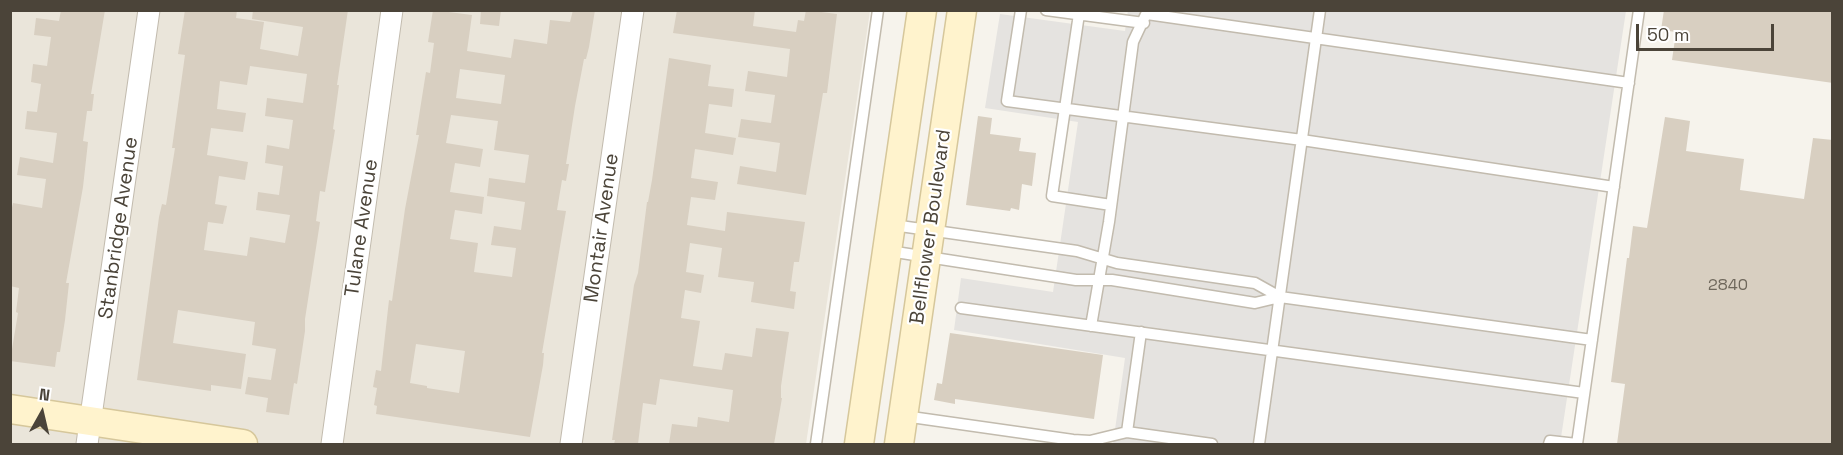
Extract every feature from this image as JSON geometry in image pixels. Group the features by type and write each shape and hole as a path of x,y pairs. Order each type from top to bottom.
{"main road":[{"name":"Bellflower Boulevard","path":"859,444 922,10"},
{"name":"Bellflower Boulevard","path":"899,444 962,10"},
{"path":"10,410 89,433 243,444"}],"street":[{"name":"Stanbridge Avenue","path":"89,433 150,10"},
{"name":"Tulane Avenue","path":"332,444 392,10"},
{"name":"Montair Avenue","path":"571,444 633,10"}],"lane":[{"path":"816,444 878,10"},
{"path":"1021,10 1007,101 1302,140 1614,187"},
{"path":"1046,10 1079,14 1146,16 1629,83"},
{"path":"1259,444 1320,10"},
{"path":"1549,444 1550,441 1577,444 1639,10"},
{"path":"1079,14 1052,196 1111,205"},
{"path":"1091,326 1111,205 1133,42 1146,16"},
{"path":"889,237 928,243 1076,280 1099,280 1255,303 1280,297 1592,340"},
{"path":"889,237 928,243 1077,251 1102,259 1255,283 1280,297"},
{"path":"961,308 1584,393"},
{"path":"1127,432 1141,332"},
{"path":"903,416 1072,442 1090,441 1127,432 1212,444"}],"shaded area":[{"path":"1128,10 1626,11 1560,444 1113,444 1125,358 954,330 961,278 1053,292 1078,122 985,108 1000,14 1125,31"},
{"path":"10,11 870,11 806,444 11,444"}],"building":[{"path":"61,10 105,10 91,94 94,94 92,111 87,111 83,141 88,142 83,187 66,283 69,283 65,320 55,367 10,361 18,313 16,312 19,288 10,286 10,216 13,203 42,208 46,179 17,175 20,157 53,163 57,133 25,129 27,111 37,112 41,84 31,82 33,64 47,66 51,37 34,35 36,18 59,21"},
{"path":"185,10 237,10 236,18 264,22 260,49 298,56 303,27 252,19 253,10 348,10 337,85 339,85 333,129 335,130 325,192 320,191 316,221 320,222 305,331 297,384 294,383 289,415 266,412 268,398 245,394 248,377 271,380 276,349 252,345 255,322 178,310 173,343 246,354 241,389 211,385 211,391 137,380 159,217 162,204 166,205 175,148 172,148 185,55 178,54","holes":["250,66 307,74 303,103 267,98 265,116 293,120 289,149 267,145 265,163 283,166 279,195 258,192 256,210 290,215 285,243 250,237 247,256 204,250 208,222 223,224 227,206 215,204 219,176 245,180 248,162 207,155 211,128 243,132 246,113 217,109 220,81 247,85"]},
{"path":"433,10 472,15 467,51 511,58 514,39 547,44 550,20 570,22 573,10 595,10 575,106 566,164 569,164 566,181 562,180 557,210 566,211 530,437 376,414 377,406 374,405 377,388 373,387 376,370 381,371 389,300 392,301 405,209 419,135 416,135 426,72 430,73 434,43 428,42","holes":["460,69 505,75 501,104 456,98","451,115 498,121 494,150 529,155 525,183 489,178 487,196 525,202 521,230 494,226 491,245 516,248 512,277 474,272 478,243 450,239 455,210 482,214 484,197 450,192 455,163 480,167 483,149 446,143","416,344 465,351 459,393 410,383"]},
{"path":"481,10 501,10 499,26 480,24"},
{"path":"677,10 755,10 753,26 796,32 798,20 804,21 806,10 837,14 827,93 823,93 806,195 737,184 740,166 776,172 780,143 738,137 741,119 771,123 775,95 745,91 748,71 787,77 790,49 673,33"},
{"path":"1664,10 1833,10 1833,83 1672,60 1676,32 1661,30"},
{"path":"669,58 711,65 708,86 734,89 732,107 709,104 705,133 736,138 733,155 695,149 691,178 718,182 715,200 691,197 687,225 725,231 727,212 805,222 799,262 794,262 790,291 796,292 794,309 751,302 754,282 718,277 722,248 690,243 686,272 704,275 701,293 685,290 681,318 700,321 693,366 722,370 725,353 752,357 756,328 789,332 781,386 782,398 774,444 669,444 672,424 697,427 698,417 729,422 733,390 660,379 656,405 643,403 638,444 614,444 615,440 612,440"},
{"path":"978,116 992,118 990,134 1021,138 1019,151 1036,153 1032,186 1022,184 1019,210 1011,208 1010,211 966,205"},
{"path":"1665,117 1690,121 1686,151 1744,159 1740,190 1804,199 1813,138 1833,140 1833,444 1617,444 1625,384 1611,382 1627,258 1629,258 1633,226 1647,228"},
{"path":"950,333 1103,355 1094,419 955,399 955,404 934,400 937,383 942,384"}]}
